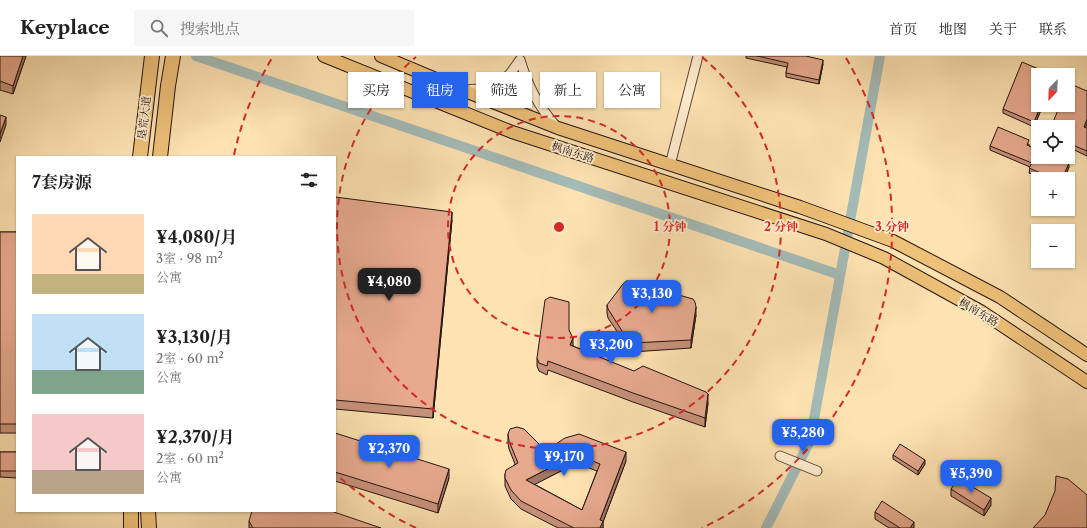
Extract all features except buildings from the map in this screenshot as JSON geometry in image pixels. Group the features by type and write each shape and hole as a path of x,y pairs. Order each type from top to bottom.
{"highway":[{"name":"垦荒大道","path":"140,156 152,56"},
{"name":"垦荒大道","path":"160,156 173,56"},
{"path":"131,512 131,528"},
{"path":"148,512 149,528"}],"main road":[{"name":"枫南东路","path":"324,56 512,132 826,234 866,250 884,258 982,312 1087,382"},
{"name":"枫南东路","path":"381,56 419,72"},
{"name":"枫南东路","path":"468,92 558,128 800,206 893,241 1000,297 1087,355"}],"street":[{"path":"670,165 698,56"},
{"path":"468,90 494,88 510,74 520,58"},
{"path":"520,58 526,78 538,104 558,128"},
{"path":"780,456 818,471"}],"waterway":[{"path":"196,56 840,275"},
{"path":"766,528 810,441 880,56"}]}
